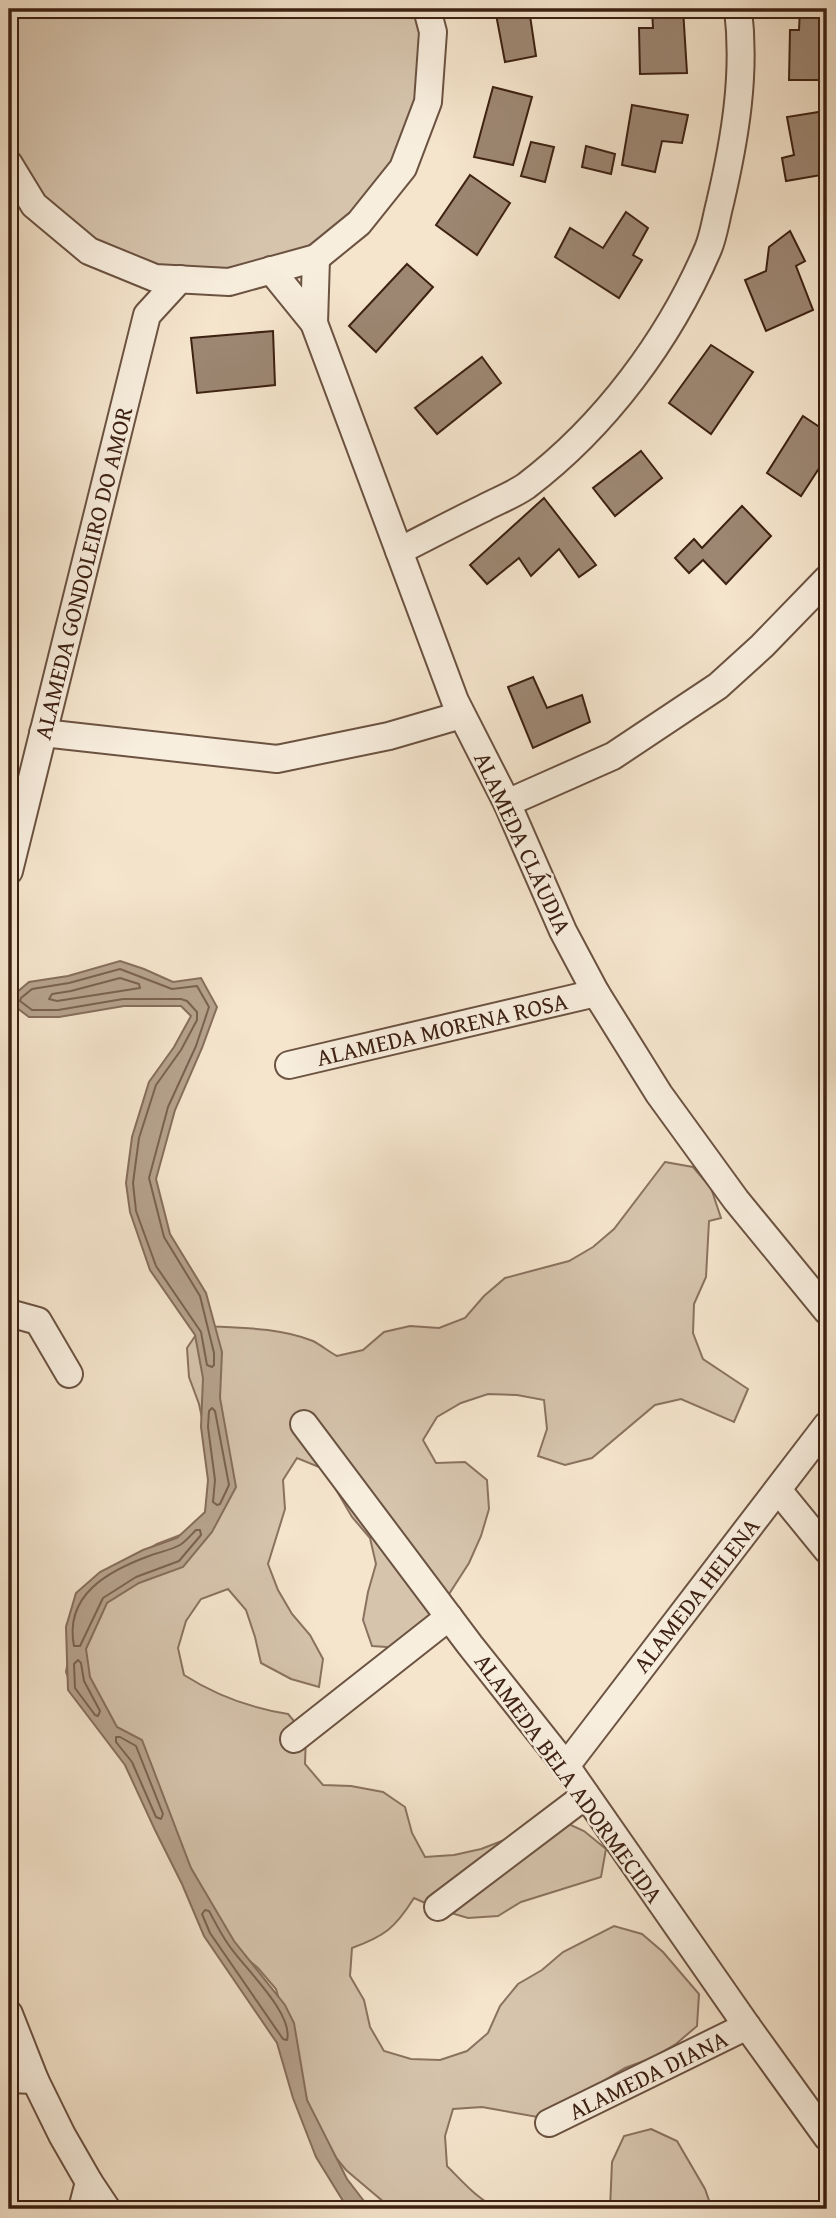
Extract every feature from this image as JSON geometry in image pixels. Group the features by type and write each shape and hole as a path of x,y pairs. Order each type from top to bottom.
{"street":[{"path":"9,164 34,205 89,251 155,278 229,282 316,258 359,223 403,168 428,102 433,32 427,9"},
{"path":"399,551 524,487 565,452 596,420 644,362 677,311 709,246 736,129 740,80 740,30 737,9"},
{"path":"314,323 316,258"},
{"path":"130,268 147,315"},
{"path":"271,270 314,323"},
{"name":"ALAMEDA GONDOLEIRO DO AMOR","path":"9,871 147,315 180,279"},
{"name":"ALAMEDA CLÁUDIA","path":"314,323 461,715 507,803 563,931 596,993 659,1094 720,1179 827,1311"},
{"path":"507,803 613,756 718,685 762,646 827,579"},
{"path":"43,733 277,759 389,736 461,715"},
{"name":"ALAMEDA MORENA ROSA","path":"289,1065 596,993"},
{"path":"9,1313 38,1321 69,1374"},
{"name":"ALAMEDA BELA ADORMECIDA","path":"304,1424 449,1617 566,1766 827,2137"},
{"name":"ALAMEDA HELENA","path":"566,1766 827,1424"},
{"path":"778,1490 827,1550"},
{"path":"294,1739 449,1617"},
{"path":"438,1907 586,1795"},
{"name":"ALAMEDA DIANA","path":"549,2123 747,2026"},
{"path":"11,2028 62,2136 107,2209"},
{"path":"9,2079 35,2080"},
{"path":"82,2209 89,2182"}],"shaded area":[{"path":"9,9 418,9 424,33 420,100 396,164 354,217 298,255 228,274 157,270 93,244 40,200 9,149"},
{"path":"665,1162 693,1167 711,1188 721,1218 709,1221 706,1277 694,1304 693,1333 703,1359 748,1389 734,1422 681,1399 655,1405 592,1458 565,1465 538,1456 547,1429 544,1400 488,1394 461,1403 437,1417 423,1440 436,1463 465,1462 487,1480 489,1509 469,1563 440,1608 401,1648 372,1646 363,1620 376,1564 370,1538 352,1517 324,1469 297,1458 283,1480 285,1509 268,1564 278,1590 292,1614 310,1635 323,1659 319,1687 291,1679 261,1663 246,1610 228,1589 201,1599 186,1621 178,1648 184,1675 234,1700 288,1714 306,1735 305,1764 323,1785 351,1786 383,1792 405,1807 412,1833 425,1857 454,1855 481,1849 507,1839 529,1821 558,1819 584,1831 606,1849 601,1877 521,1902 498,1916 468,1918 414,1898 388,1930 352,1948 350,1976 364,2000 370,2027 384,2051 411,2059 440,2060 467,2051 488,2033 500,2006 518,1984 542,1970 563,1952 614,1926 642,1934 663,1952 699,1994 697,2026 676,2044 602,2082 587,2104 566,2122 482,2107 453,2109 445,2136 447,2166 477,2195 499,2209 392,2209 346,2170 314,2125 276,1989 258,1968 215,1931 138,1753 76,1699 66,1672 71,1644 109,1572 157,1544 183,1534 205,1516 211,1460 199,1404 189,1377 187,1348 202,1326 258,1329 300,1336 337,1356 363,1350 384,1332 410,1326 439,1328 465,1318 484,1296 505,1278 569,1261 593,1247 614,1229"},
{"path":"651,2129 677,2141 705,2189 712,2209 610,2209 612,2162 624,2136"}],"water":[{"path":"120,961 173,982 201,978 217,1007 175,1110 156,1179 170,1234 206,1293 222,1352 220,1398 236,1487 212,1532 183,1567 139,1583 107,1603 86,1649 90,1677 117,1727 142,1740 191,1868 234,1941 285,2005 294,2023 307,2100 347,2179 370,2209 348,2209 316,2157 293,2098 277,2043 204,1936 125,1765 68,1690 66,1627 76,1593 100,1572 143,1550 177,1538 205,1512 208,1480 201,1427 203,1378 195,1335 150,1270 130,1212 126,1183 132,1137 149,1082 174,1047 191,1016 181,1006 124,1006 59,1017 29,1017 9,1002 9,999 29,982 68,976"}],"building":[{"path":"495,9 529,9 536,56 505,62"},
{"path":"652,9 683,9 687,73 640,74 639,28 653,28"},
{"path":"800,9 827,9 827,80 789,80 790,30 799,30"},
{"path":"493,87 532,97 513,165 474,157"},
{"path":"632,105 688,115 682,143 662,141 655,172 622,165"},
{"path":"825,111 827,174 786,181 782,158 794,155 787,117"},
{"path":"531,142 554,147 545,182 521,176"},
{"path":"586,146 615,154 611,174 582,167"},
{"path":"470,175 510,203 477,255 436,225"},
{"path":"626,212 648,228 633,255 642,260 619,298 555,257 570,228 603,248"},
{"path":"790,231 805,261 796,266 813,310 766,331 745,280 766,271 769,247"},
{"path":"407,264 433,287 376,352 349,326"},
{"path":"273,331 275,385 197,393 191,338"},
{"path":"711,345 753,372 711,434 669,403"},
{"path":"482,357 501,383 437,434 415,408"},
{"path":"803,416 827,432 827,456 801,496 767,473"},
{"path":"641,451 662,478 615,516 593,488"},
{"path":"544,498 596,565 579,577 559,549 531,576 519,558 487,584 470,565"},
{"path":"742,506 771,536 726,584 703,560 689,573 675,558 694,539 702,548"},
{"path":"533,677 547,708 582,695 590,722 533,748 508,687"}]}
